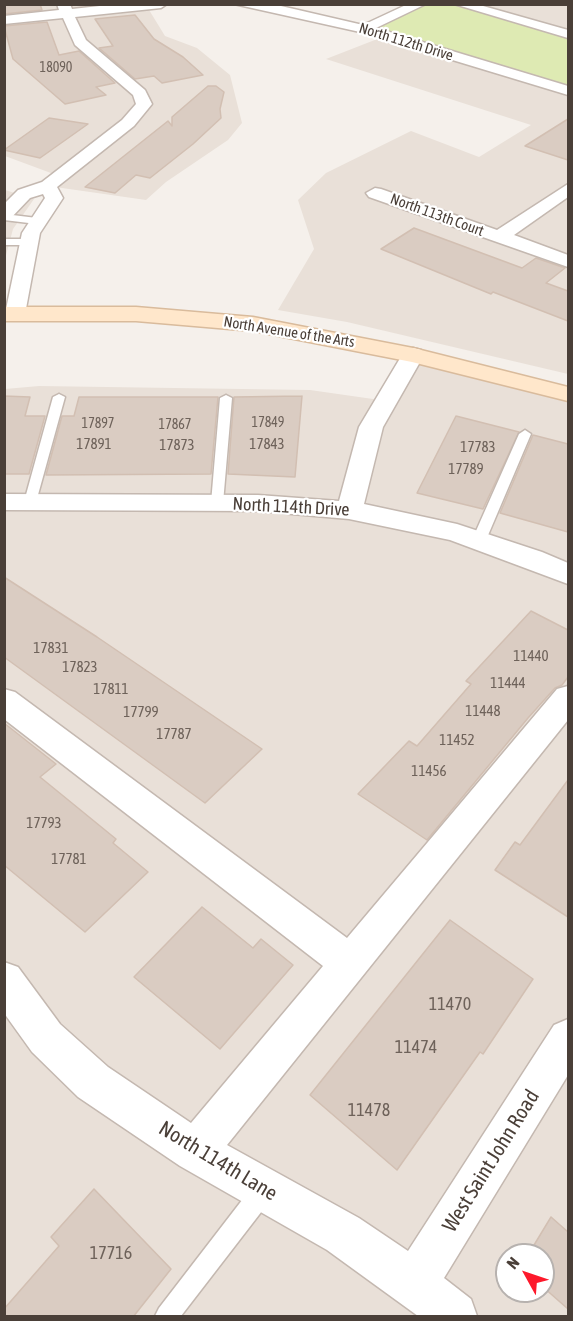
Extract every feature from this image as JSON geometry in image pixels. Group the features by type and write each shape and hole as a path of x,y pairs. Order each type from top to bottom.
{"street":[{"path":"4,20 65,9 161,4"},
{"name":"North 112th Drive","path":"240,4 281,10 364,29 568,91"},
{"path":"364,29 420,4"},
{"path":"460,4 568,34"},
{"path":"4,216 24,194 48,186 128,123 144,104 140,93 80,42 65,9"},
{"path":"10,314 36,221 54,198 48,186"},
{"path":"499,237 568,189"},
{"name":"North 113th Court","path":"375,193 568,261"},
{"name":"North Avenue of the Arts","path":"10,314 97,313 214,320 289,329 413,355 568,394"},
{"path":"349,510 371,427 413,355"},
{"name":"North 114th Drive","path":"17,502 286,504 349,510 401,519 480,540 568,574"},
{"path":"195,1152 568,698"},
{"path":"4,701 349,963"},
{"name":"North 114th Lane","path":"4,980 46,1038 93,1082 195,1152 343,1234 414,1283 454,1317"},
{"name":"West Saint John Road","path":"414,1283 568,1039"}],"lane":[{"path":"4,216 36,221"},
{"path":"4,242 29,242"},
{"path":"17,502 58,397"},
{"path":"218,503 226,398"},
{"path":"480,540 525,435"},
{"path":"167,1317 264,1189"}],"shaded area":[{"path":"4,5 146,5 165,36 197,48 230,75 242,123 228,140 166,182 146,200 48,186 59,176 5,156"},
{"path":"420,5 568,5 568,374 347,322 278,310 314,249 298,200 326,173 411,131 479,157 531,125 326,59 385,36"},
{"path":"5,190 34,199 13,229 5,259"},
{"path":"413,355 568,394 568,1316 5,1316 5,389 39,386 310,390 387,401"}],"green space":[{"path":"460,4 568,34 568,91 364,29 420,5"}],"building":[{"path":"4,4 40,4 42,10 4,14"},
{"path":"135,15 154,39 183,57 203,75 162,83 154,76 135,79 99,48 113,46 95,19"},
{"path":"47,22 59,55 79,51 115,83 96,87 106,95 65,104 13,59 4,26"},
{"path":"208,86 216,86 224,92 220,109 221,118 193,144 150,178 136,175 115,193 85,187 168,121 172,126 172,117"},
{"path":"49,118 88,124 40,158 4,150"},
{"path":"568,119 568,160 525,146"},
{"path":"414,228 522,268 536,258 565,268 546,283 568,291 568,321 493,292 491,294 381,249"},
{"path":"4,396 30,397 25,416 45,416 29,474 4,474"},
{"path":"302,396 295,477 228,474 234,397"},
{"path":"79,397 218,397 211,474 46,475 62,416 74,416"},
{"path":"456,416 519,432 483,509 417,493"},
{"path":"533,435 568,444 568,532 500,513"},
{"path":"4,577 262,749 205,803 4,657"},
{"path":"531,611 568,630 568,677 528,718 427,840 358,794 409,741 417,746 471,684 466,681"},
{"path":"4,723 56,764 40,777 116,839 113,843 148,872 85,932 4,865"},
{"path":"568,780 568,917 495,870 515,842 520,845"},
{"path":"202,907 253,948 261,939 293,965 220,1049 134,977"},
{"path":"450,920 533,979 483,1054 480,1052 397,1170 310,1095"},
{"path":"94,1189 171,1269 133,1317 4,1317 4,1309 59,1246 51,1237"},
{"path":"551,1217 568,1232 568,1309 555,1298 555,1243 535,1243"}]}
